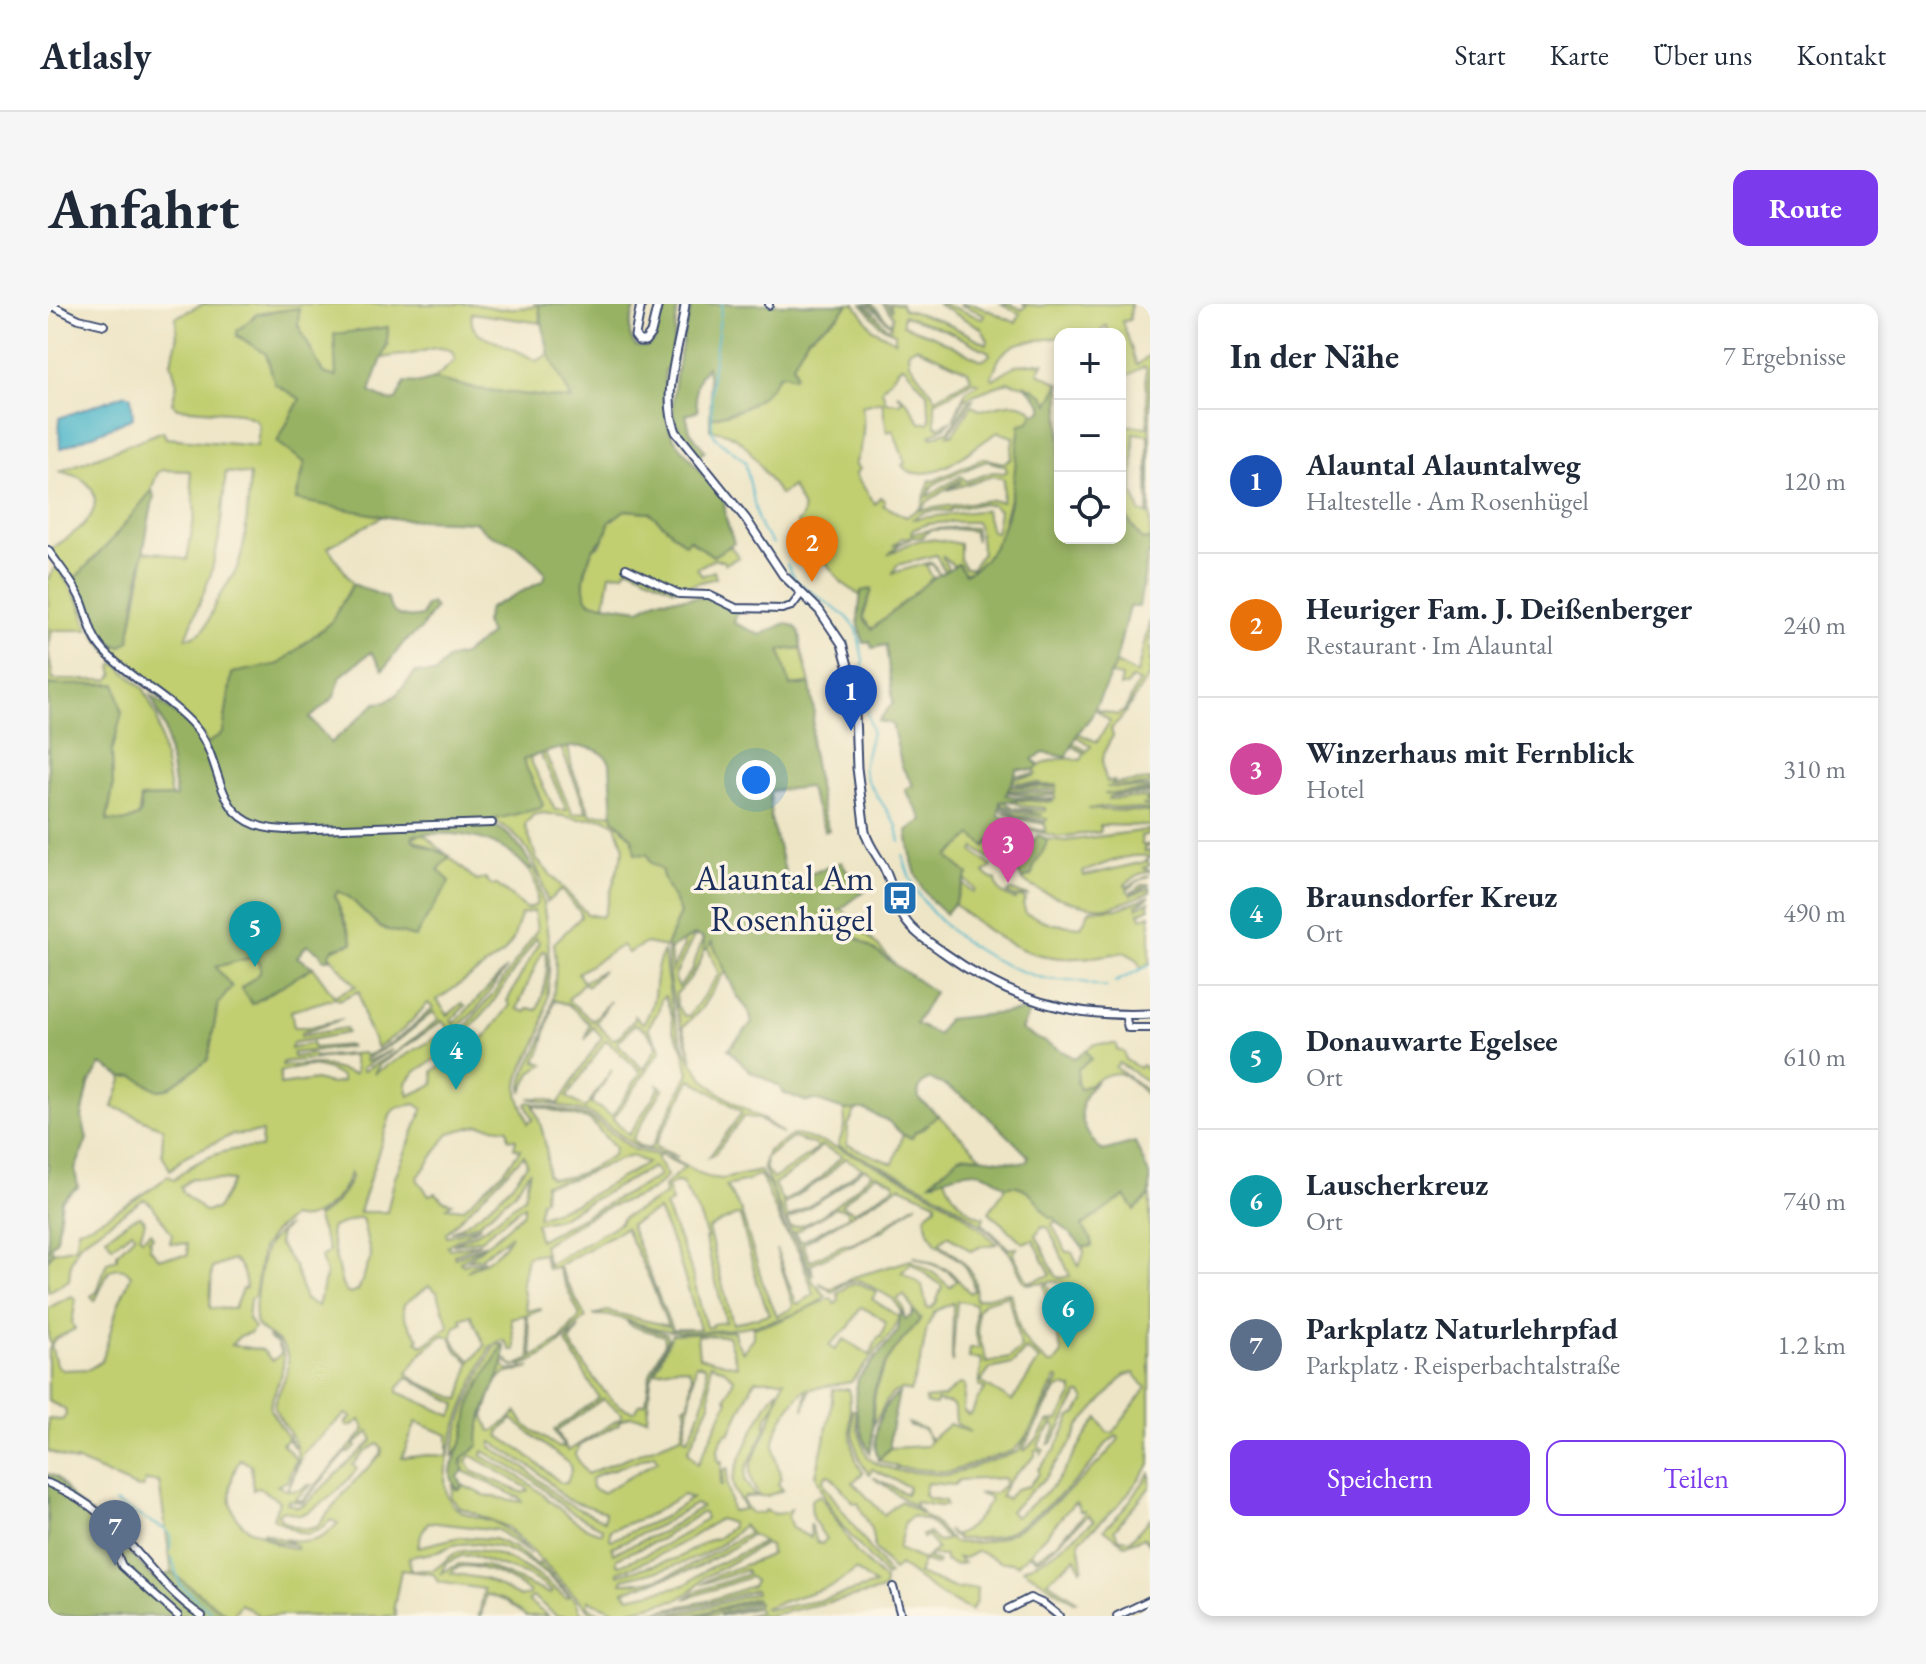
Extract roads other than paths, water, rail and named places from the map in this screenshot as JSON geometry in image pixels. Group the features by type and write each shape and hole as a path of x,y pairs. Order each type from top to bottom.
{"street":[{"path":"48,304 79,319 104,325"},
{"path":"641,304 635,336 639,341 645,341 651,333 658,304"},
{"path":"685,304 669,394 671,420 676,432 746,519 783,575 822,613 842,644 854,687 857,768 865,832 908,924 964,967 1012,993 1071,1011 1150,1014"},
{"path":"48,550 81,601 98,644 197,730 224,795 246,819 258,826 285,830 492,823"},
{"path":"626,568 679,594 709,595 736,608 782,609 792,606 801,594"},
{"path":"1125,1014 1128,1028 1150,1028"},
{"path":"48,1483 98,1512 179,1600 202,1616"},
{"path":"98,1512 122,1566 178,1616"},
{"path":"893,1587 901,1616"},
{"path":"1008,1609 1030,1598 1059,1616"},
{"path":"1117,1616 1150,1600"}],"water":[{"path":"126,394 131,397 133,418 60,449 59,418"}],"waterway":[{"path":"722,304 711,381 712,431 716,438 745,461 758,521 773,544"},
{"path":"787,564 796,581 847,617 857,629 863,660 862,689 872,732 863,768 867,780 897,826 900,842"},
{"path":"903,855 921,898 936,917 974,948 1017,970 1039,977 1107,987"},
{"path":"1115,982 1150,965"},
{"path":"115,1503 166,1530 170,1536 171,1550"},
{"path":"172,1558 180,1585 216,1616"}],"place":[{"name":"Heuriger Fam. J. Deißenberger","path":"812,582"},
{"name":"Alauntal Alauntalweg","path":"851,731"},
{"name":"Winzerhaus mit Fernblick","path":"1008,883"},
{"name":"Alauntal Am Rosenhügel","path":"900,898"},
{"name":"Donauwarte Egelsee","path":"255,967"},
{"name":"Braunsdorfer Kreuz","path":"456,1090"},
{"name":"Lauscherkreuz","path":"1068,1348"},
{"name":"Parkplatz Naturlehrpfad","path":"115,1566"}]}
